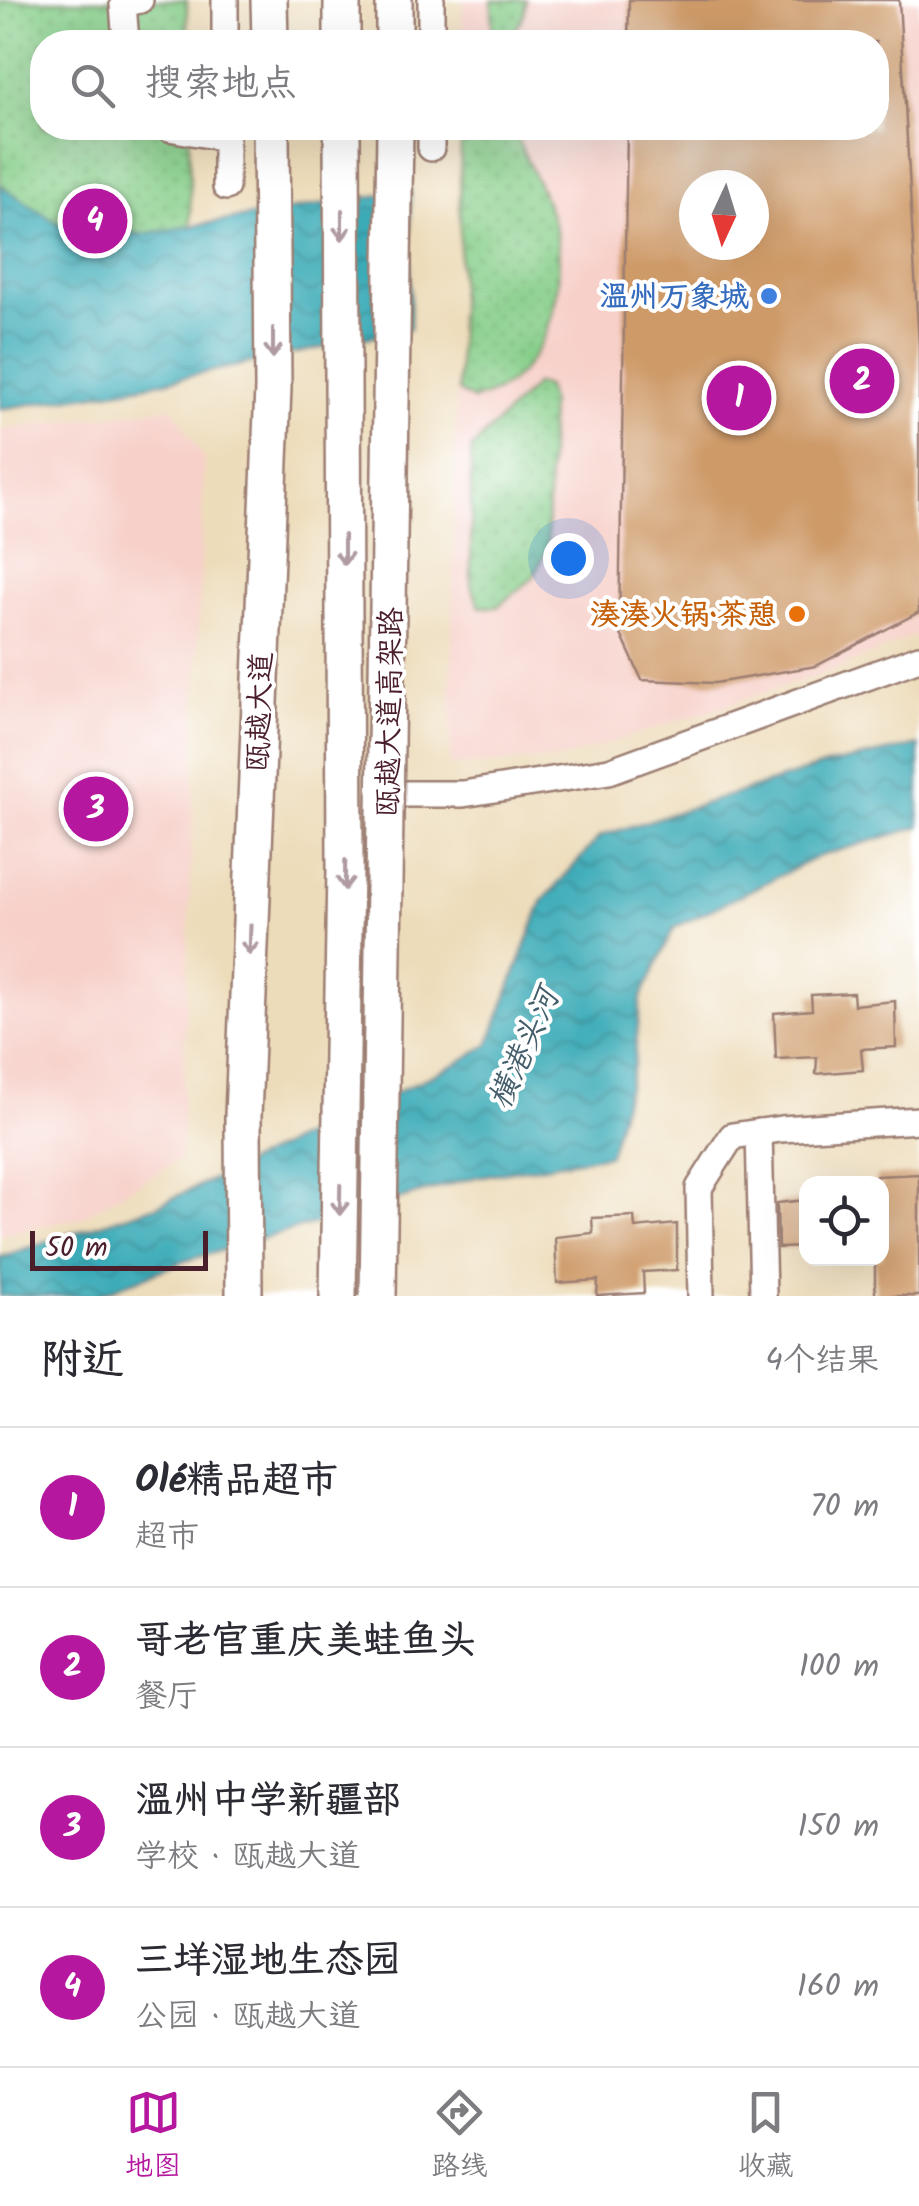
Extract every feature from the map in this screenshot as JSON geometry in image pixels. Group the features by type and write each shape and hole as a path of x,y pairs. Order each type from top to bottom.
{"highway":[{"path":"269,0 270,30"},
{"path":"342,0 342,30"},
{"path":"381,0 381,30"},
{"path":"394,0 394,30"},
{"name":"瓯越大道","path":"244,1296 243,1116 273,388 271,140"},
{"name":"瓯越大道高架路","path":"338,1296 345,868 342,140"},
{"name":"瓯越大道高架路","path":"378,1296 395,140"},
{"path":"382,145 394,794 390,1296"}],"street":[{"path":"125,30 124,4 140,0"},
{"path":"225,0 225,30"},
{"path":"431,0 431,30"},
{"path":"226,140 226,186"},
{"path":"394,794 463,794 610,770 919,658"},
{"path":"701,1296 700,1188 732,1136 919,1120"},
{"path":"759,1132 763,1296"}],"shaded area":[{"path":"463,0 919,0 919,634 831,671 564,758 450,766 461,140 889,140 889,30 462,30"},
{"path":"173,407 204,460 181,1158 80,1218 0,1235 0,430"}],"green space":[{"path":"0,0 187,0 188,30 30,30 30,140 189,140 192,315 0,341"},
{"path":"492,0 526,0 515,30 492,30"},
{"path":"461,140 518,140 557,236 558,286 553,312 533,358 517,376 497,391 473,400 458,391"},
{"path":"536,384 546,387 550,401 547,548 533,578 497,607 480,607 471,586 471,449"}],"water":[{"path":"0,185 65,228 143,234 411,190 410,329 133,388 0,409"},
{"name":"横港头河","path":"919,745 919,827 820,856 674,928 641,998 634,1065 609,1155 476,1177 185,1261 95,1296 0,1296 0,1257 156,1206 456,1064 489,1044 542,902 600,836 826,765"}],"building":[{"name":"温州万象城","path":"629,0 899,0 919,346 919,612 816,666 715,683 642,680 619,630 627,140 889,140 889,30 628,30"},
{"path":"853,993 854,1005 895,1001 896,1047 861,1049 863,1070 816,1074 817,1057 776,1059 774,1013 812,1010 811,995"},
{"path":"919,1174 919,1296 875,1296 875,1266 889,1266 889,1176 876,1176"},
{"path":"799,1201 799,1247 778,1248 777,1203"},
{"path":"634,1216 635,1228 677,1224 677,1270 643,1272 644,1293 597,1296 598,1280 557,1283 555,1237 593,1233 592,1218"}],"place":[{"name":"三垟湿地生态园","path":"95,221"},
{"name":"温州万象城","path":"769,296"},
{"name":"哥老官重庆美蛙鱼头","path":"862,381"},
{"name":"Olé精品超市","path":"739,398"},
{"name":"湊湊火锅·茶憩","path":"797,614"},
{"name":"温州中学新疆部","path":"96,809"}]}
